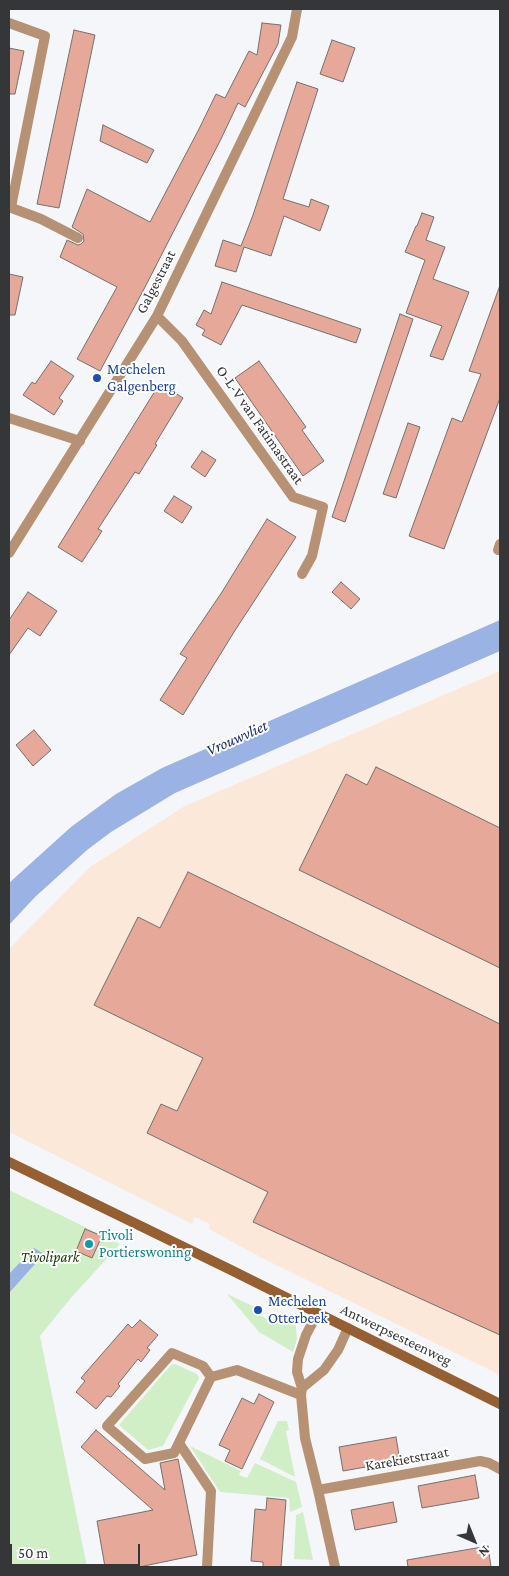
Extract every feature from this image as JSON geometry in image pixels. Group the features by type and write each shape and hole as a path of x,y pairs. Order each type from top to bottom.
{"main road":[{"name":"Antwerpsesteenweg","path":"9,1162 500,1404"}],"street":[{"name":"Galgestraat","path":"9,552 157,316 292,37 297,9"},
{"path":"9,23 45,36 10,207 41,219 78,238"},
{"name":"O-L-V van Fatimastraat","path":"157,316 182,341 293,498 323,507 312,556 302,574"},
{"path":"9,418 80,440"},
{"path":"317,1314 306,1335 298,1359 298,1372 302,1391 305,1438 335,1567"},
{"path":"302,1391 324,1370 338,1350 348,1328"},
{"path":"211,1377 203,1366 172,1353 107,1426 145,1459 174,1453 211,1377 237,1370 302,1391"},
{"path":"179,1443 211,1491 207,1567"},
{"name":"Karekietstraat","path":"318,1490 469,1463 480,1462 500,1469"}],"shaded area":[{"path":"500,671 500,1375 262,1258 209,1229 210,1224 195,1217 192,1224 9,1132 9,949 90,867 185,806"}],"green space":[{"name":"Tivolipark","path":"9,1190 120,1244 70,1299 40,1336 87,1567 9,1567"},
{"path":"227,1294 257,1308 255,1313 274,1322 280,1311 291,1318 296,1327 297,1339 293,1352 259,1332"},
{"path":"175,1364 197,1374 199,1378 163,1446 148,1450 119,1425 171,1365"},
{"path":"278,1421 287,1421 289,1430 286,1431 295,1477 260,1459"},
{"path":"190,1446 241,1471 239,1475 247,1478 255,1463 296,1482 302,1507 290,1512 289,1498 220,1492"},
{"path":"303,1512 313,1560 294,1559 296,1515"}],"water":[{"name":"Vrouwvliet","path":"500,620 500,651 175,793 111,832 87,850 35,897 9,925 9,883 71,827 116,794 162,768"},
{"path":"34,1248 44,1254 9,1293 9,1274"}],"building":[{"path":"262,23 281,25 278,44 245,107 238,103 144,289 100,371 77,359 117,287 60,257 67,240 78,245 84,241 83,234 72,227 87,189 150,222 216,94 225,98 249,51 257,55"},
{"path":"74,30 95,35 59,208 37,204"},
{"path":"332,40 355,48 343,82 320,74"},
{"path":"9,48 24,51 15,94 9,94"},
{"path":"297,82 318,89 283,199 309,207 311,199 329,206 320,231 284,216 271,256 244,247 236,272 215,266 223,240 241,246"},
{"path":"103,125 154,150 147,163 100,141"},
{"path":"422,213 434,217 426,240 445,247 433,279 469,292 443,360 430,356 442,326 406,313 425,260 405,252"},
{"path":"9,274 23,277 15,315 9,315"},
{"path":"222,282 361,329 356,343 242,305 221,345 202,335 205,330 196,325 204,310 211,314"},
{"path":"499,288 500,398 444,549 409,536 452,418 462,422 481,374 469,371"},
{"path":"400,314 413,319 345,522 332,517"},
{"path":"51,361 74,376 59,398 63,401 54,415 23,395 32,382 35,384"},
{"path":"259,361 306,427 302,430 324,461 303,476 235,378"},
{"path":"160,383 183,398 139,474 135,472 98,529 102,531 82,562 58,547"},
{"path":"408,423 420,427 396,498 383,494"},
{"path":"202,451 216,460 205,477 191,467"},
{"path":"174,496 192,507 182,523 164,511"},
{"path":"267,519 296,537 183,715 160,700 187,658 180,654 222,592"},
{"path":"341,582 360,599 351,609 332,592"},
{"path":"28,592 57,611 40,636 28,628 9,655 9,620"},
{"path":"34,730 51,750 33,766 16,745"},
{"path":"376,767 500,828 500,968 299,870 346,774 367,785"},
{"path":"188,872 500,1024 500,1335 253,1222 268,1192 147,1133 161,1104 177,1111 203,1058 94,1005 138,917 160,928"},
{"name":"Tivoli Portierswoning","path":"85,1229 102,1236 92,1258 76,1251"},
{"path":"140,1320 158,1335 147,1348 150,1350 141,1362 138,1359 118,1384 120,1386 111,1397 107,1396 96,1409 76,1392 85,1381 81,1378 128,1324 132,1328"},
{"path":"259,1394 274,1402 242,1469 225,1461 230,1450 219,1445 242,1398 254,1404"},
{"path":"96,1430 165,1490 160,1463 178,1459 197,1555 139,1567 105,1567 97,1521 153,1510 81,1447"},
{"path":"396,1437 400,1461 343,1471 339,1447"},
{"path":"475,1475 479,1498 422,1508 418,1486"},
{"path":"267,1498 286,1500 281,1567 263,1567 263,1562 251,1561 255,1509 266,1510"},
{"path":"393,1502 397,1522 355,1530 351,1510"},
{"path":"488,1546 491,1567 408,1567 407,1560"}],"place":[{"name":"Mechelen Galgenberg","path":"97,378"},
{"name":"Tivoli Portierswoning","path":"89,1244"},
{"name":"Mechelen Otterbeek","path":"258,1310"}]}
